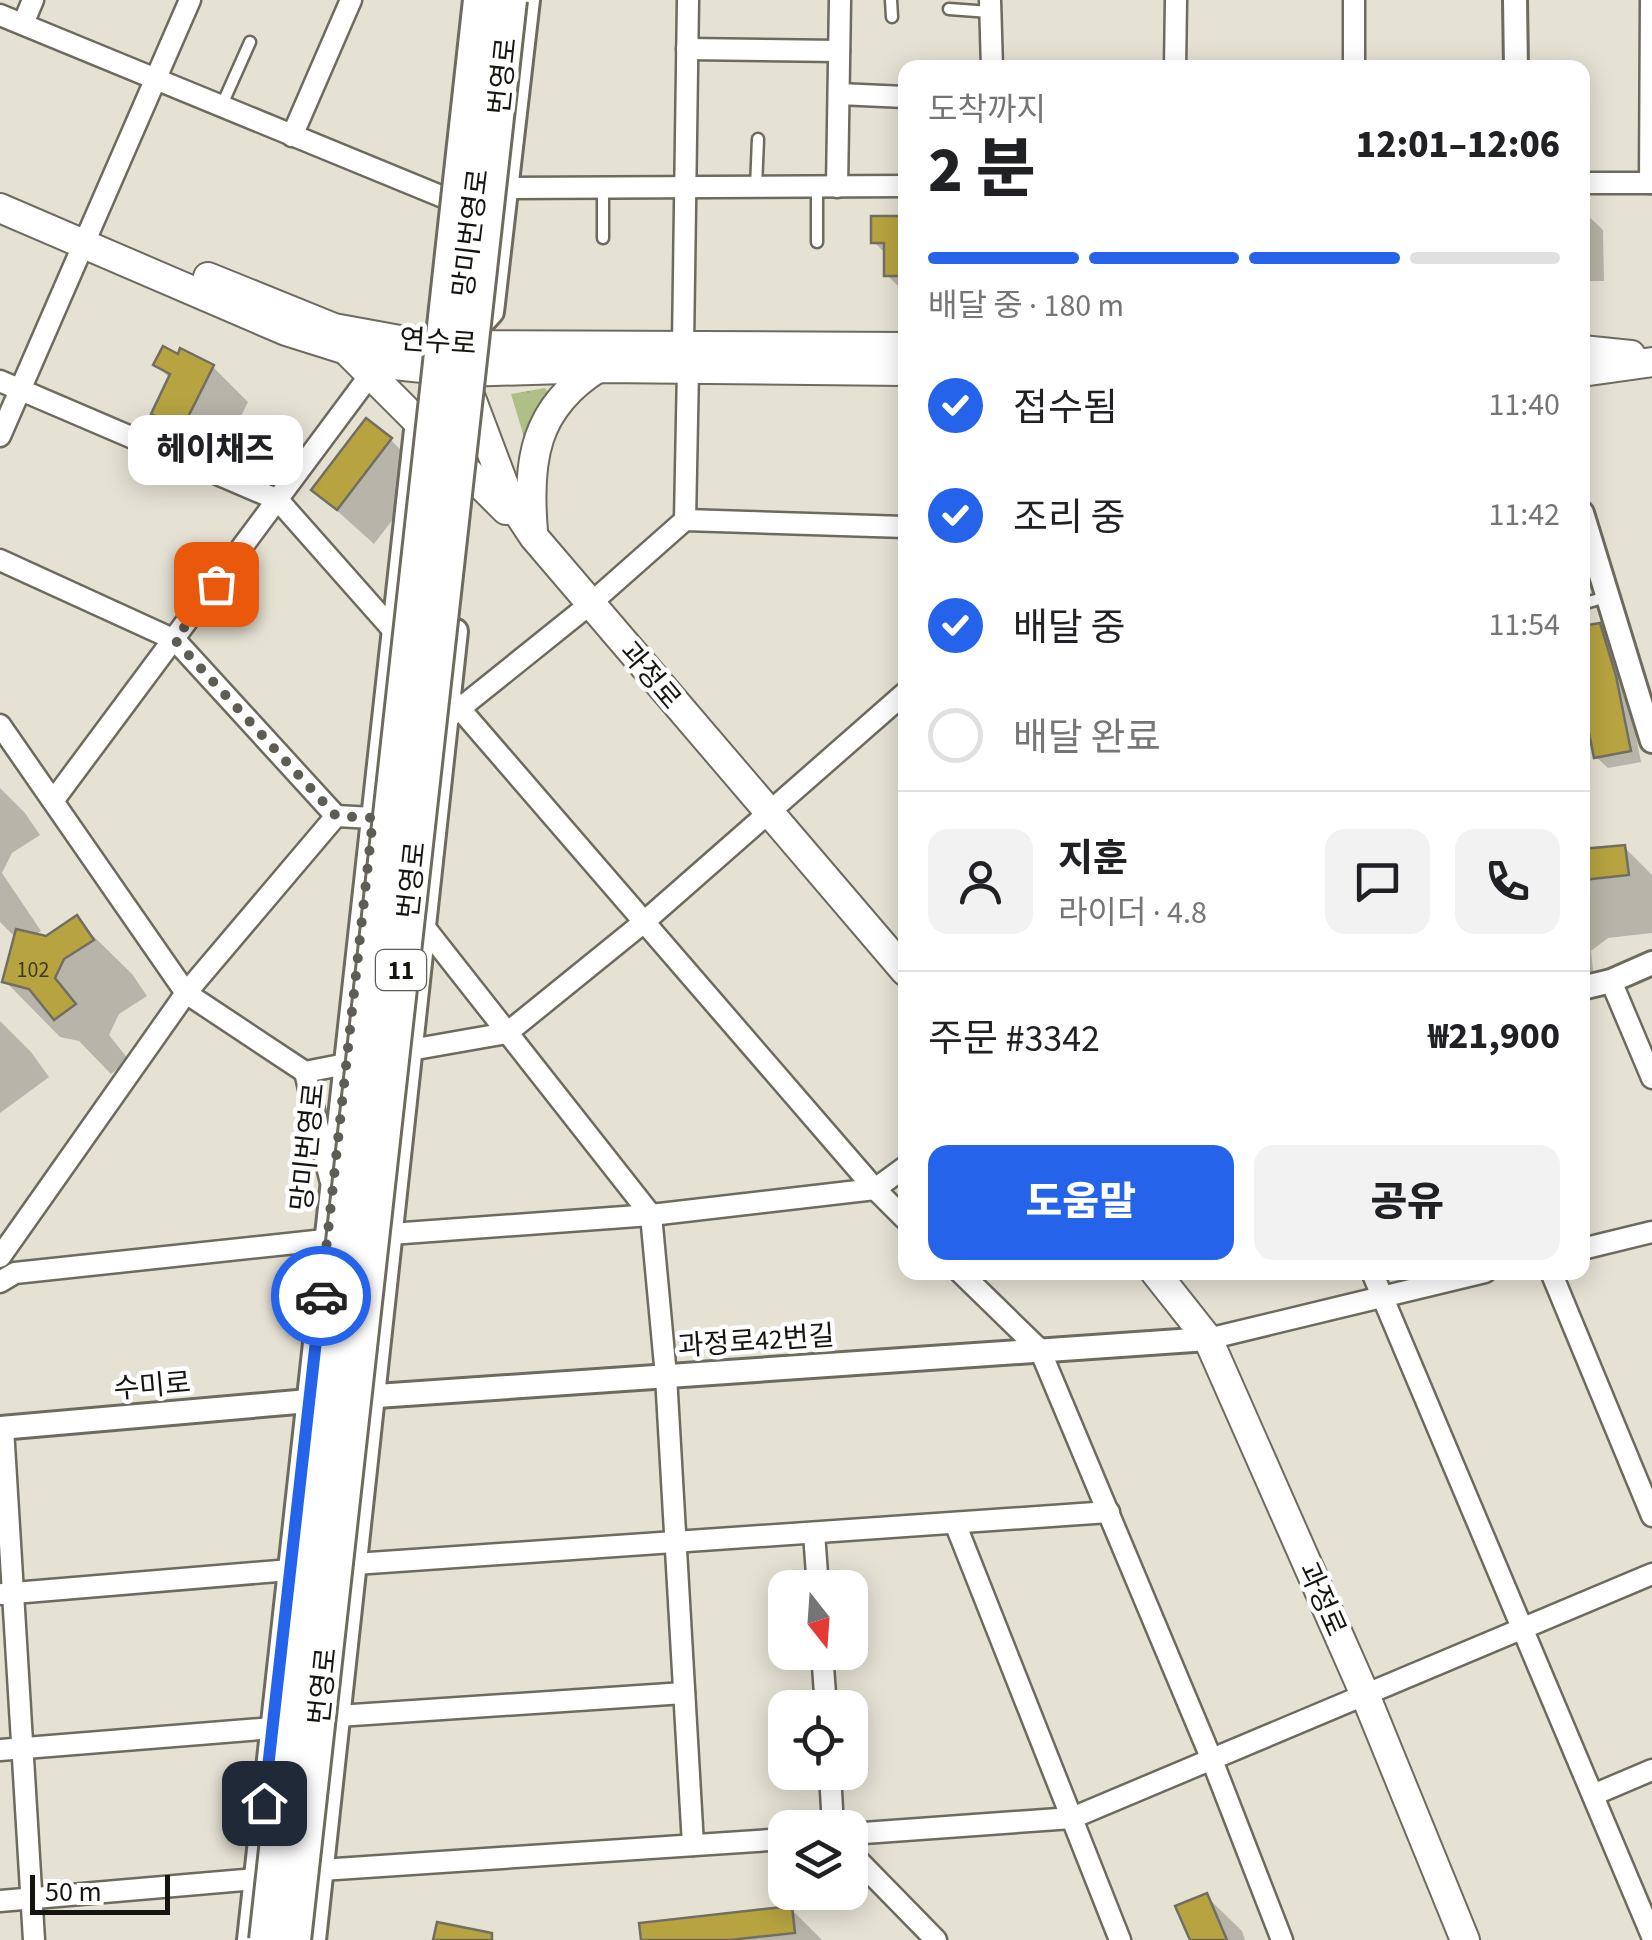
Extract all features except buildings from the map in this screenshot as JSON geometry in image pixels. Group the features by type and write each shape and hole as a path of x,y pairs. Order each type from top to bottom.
{"highway":[{"name":"번영로","path":"266,1940 480,0"},
{"name":"번영로","path":"294,1940 510,0"}],"main road":[{"name":"연수로","path":"0,188 88,238 286,331 394,365 461,358 686,357 898,347"},
{"name":"연수로","path":"0,208 334,328 405,341 461,358 598,368 686,357 898,371"},
{"path":"1590,351 1652,360"},
{"path":"348,352 534,537"},
{"name":"과정로","path":"461,358 492,461 510,502 534,537 898,963"},
{"path":"1590,371 1652,360"},
{"path":"534,537 529,480 541,432 553,407 578,380 598,368"},
{"name":"과정로","path":"1161,1280 1208,1339 1366,1696 1465,1940"}],"street":[{"path":"23,24 33,0"},
{"path":"0,436 190,0"},
{"path":"292,136 351,0"},
{"name":"망미번영로","path":"464,0 431,311 461,358 492,312 528,0"},
{"path":"686,520 688,0"},
{"path":"827,187 838,94 840,0"},
{"path":"1176,0 1176,60"},
{"path":"1354,0 1354,60"},
{"path":"1515,0 1516,60"},
{"path":"1590,183 1651,183 1651,0"},
{"path":"990,6 992,60"},
{"path":"0,15 443,197"},
{"path":"687,49 839,51"},
{"path":"838,94 898,97"},
{"path":"506,188 898,186"},
{"path":"53,802 370,375"},
{"path":"0,382 278,500 394,632 452,708 898,1211"},
{"name":"망미번영로","path":"250,1940 417,421"},
{"path":"314,1940 410,1049 452,708 470,508 495,498"},
{"path":"383,727 452,708 590,604 686,520 898,527"},
{"path":"1590,541 1652,741"},
{"path":"0,560 175,640 336,816 373,818"},
{"path":"305,1072 507,1033 644,922 898,699"},
{"path":"0,725 186,993 305,1072 332,1190"},
{"path":"0,1257 186,993 336,816"},
{"path":"369,857 651,1215 666,1376 693,1845"},
{"path":"1590,986 1652,962"},
{"path":"1611,981 1652,1078"},
{"path":"0,1282 15,1274 327,1238 651,1215 875,1189 898,1172"},
{"path":"1590,1247 1652,1232"},
{"path":"968,1280 1040,1350 1212,1760 1282,1940"},
{"path":"1375,1280 1652,1936"},
{"path":"1208,1339 1452,1280"},
{"path":"1554,1280 1652,1516"},
{"name":"과정로42번길","path":"309,1401 1208,1339"},
{"name":"수미로","path":"1,1428 309,1401"},
{"path":"1,1428 10,1749 34,1940"},
{"path":"354,1564 1109,1512"},
{"path":"955,1523 1120,1940"},
{"path":"814,1533 817,1570"},
{"path":"7,1593 290,1570"},
{"path":"868,1833 1072,1818 1652,1574"},
{"path":"338,1716 684,1693"},
{"path":"10,1749 273,1728"},
{"path":"1593,1795 1652,1770"},
{"path":"321,1870 768,1839"},
{"path":"868,1870 936,1940"},
{"path":"0,1900 256,1878"}],"lane":[{"path":"892,0 892,17"},
{"path":"949,10 990,6"},
{"path":"221,107 250,42"},
{"path":"756,188 758,139"},
{"path":"817,242 827,187"},
{"path":"603,188 603,238"},
{"path":"1590,602 1606,597"}],"green space":[{"path":"545,388 549,394 524,437 511,394"}],"way so far":[{"path":"216,584 175,640 336,816 373,818 321,1296"}],"place":[{"name":"헤이채즈","path":"216,584"}],"route":[{"path":"264,1803 321,1296"}]}
